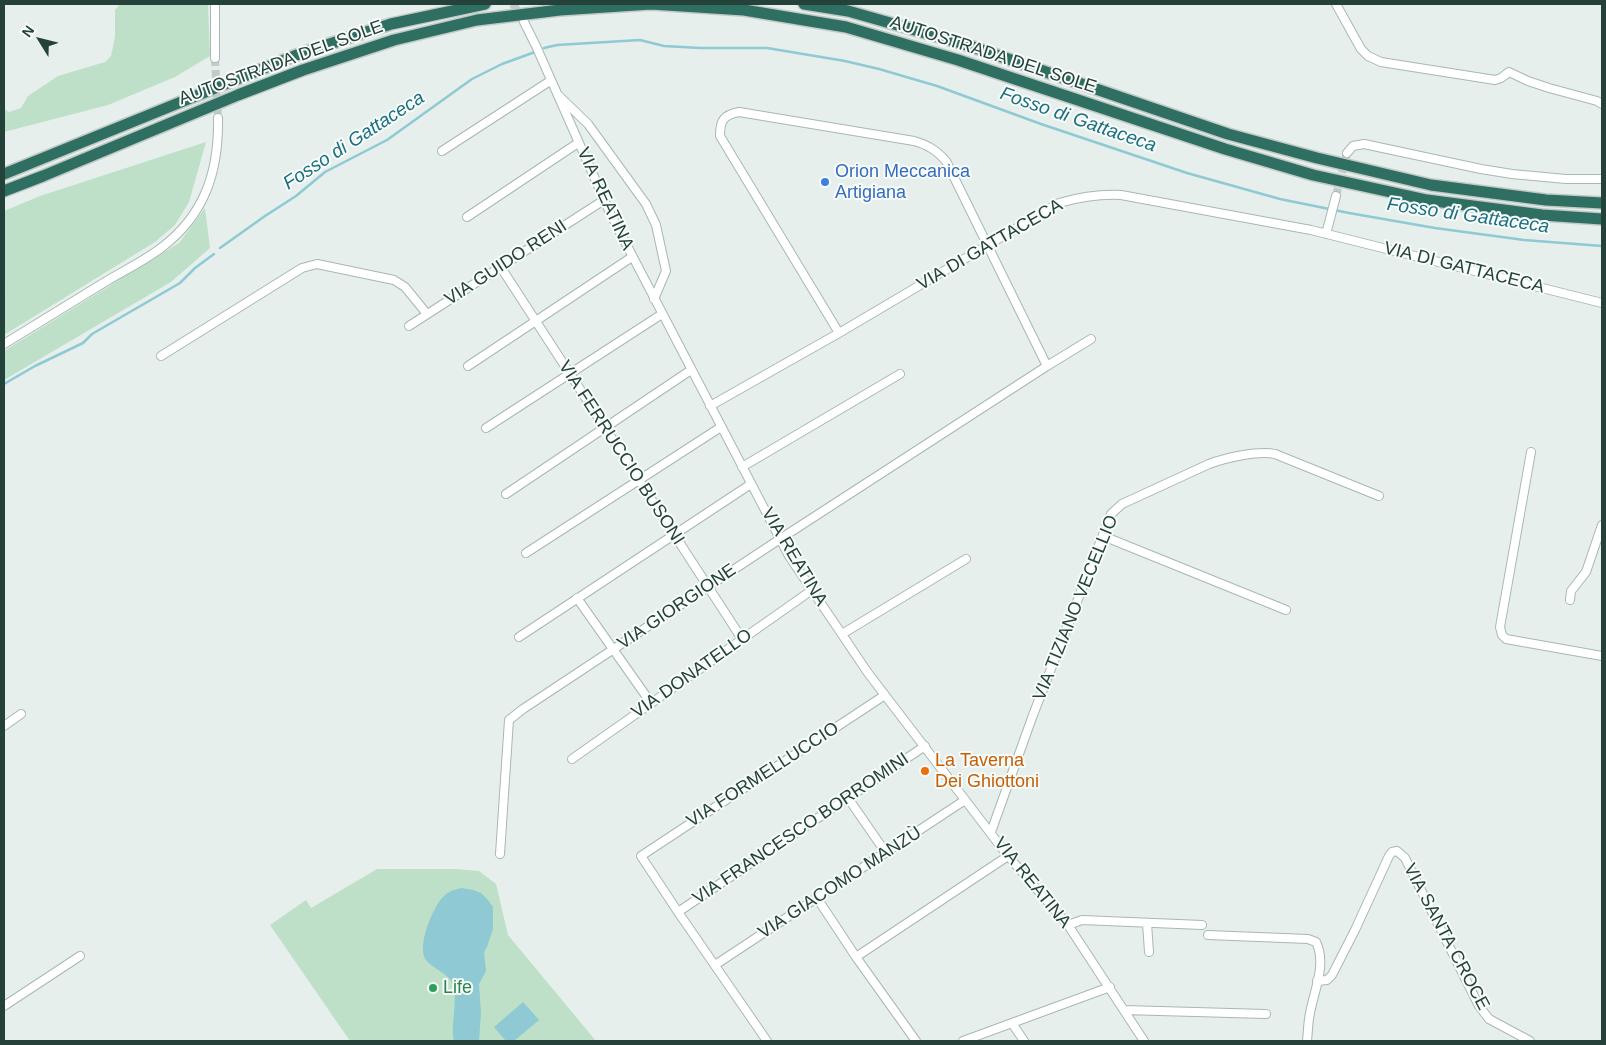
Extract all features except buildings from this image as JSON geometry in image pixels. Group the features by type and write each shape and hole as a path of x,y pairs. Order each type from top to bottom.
{"highway":[{"name":"AUTOSTRADA DEL SOLE","path":"4,174 299,54 391,24 485,4"},
{"name":"AUTOSTRADA DEL SOLE","path":"4,191 52,173 238,95 303,70 394,40 477,20 560,10 652,4 744,10 846,27 958,60 1225,149 1313,175 1427,200 1542,215 1602,219"},
{"name":"AUTOSTRADA DEL SOLE","path":"804,4 848,11 964,44 1228,134 1317,158 1431,185 1546,200 1602,203"}],"street":[{"path":"215,4 215,58"},
{"path":"1336,4 1361,49 1368,56 1380,62 1495,80 1509,72 1542,86 1602,104"},
{"name":"VIA REATINA","path":"524,22 604,200 632,257 789,556 868,673 1008,856 1068,925 1144,1041"},
{"path":"442,151 550,81"},
{"path":"556,93 588,124 646,204 656,225 666,271 654,299"},
{"path":"839,333 720,136 720,127 723,119 729,114 738,112 914,140 938,152 946,161 1047,366"},
{"path":"4,344 160,249 192,218 210,183 215,164 218,147 218,118"},
{"path":"467,217 578,143"},
{"path":"1347,153 1353,146 1364,144 1512,174 1566,179 1602,179"},
{"name":"VIA DI GATTACECA","path":"710,406 839,333 1059,203 1099,194 1121,194 1326,234 1602,303"},
{"path":"1326,234 1336,196"},
{"name":"VIA GUIDO RENI","path":"409,326 604,200"},
{"path":"468,366 632,257"},
{"path":"161,356 302,268 317,264 394,280 405,287 427,314"},
{"name":"VIA FERRUCCIO BUSONI","path":"500,266 742,639"},
{"path":"486,428 662,314"},
{"name":"VIA GIORGIONE","path":"500,854 509,720 780,538 1091,339"},
{"path":"506,494 691,370"},
{"path":"742,467 900,374"},
{"path":"526,553 721,427"},
{"path":"1531,452 1500,628 1502,634 1506,639 1602,656"},
{"name":"VIA TIZIANO VECELLIO","path":"991,832 1033,715 1111,514 1122,504 1209,464 1258,453 1275,454 1379,496"},
{"path":"519,637 751,484"},
{"path":"1570,600 1571,591 1586,572 1602,525"},
{"path":"1103,536 1286,610"},
{"path":"842,634 966,559"},
{"name":"VIA DONATELLO","path":"572,759 812,590"},
{"path":"577,598 651,703"},
{"name":"VIA FORMELLUCCIO","path":"678,912 641,856 885,695"},
{"path":"4,726 21,714"},
{"name":"VIA FRANCESCO BORROMINI","path":"678,912 925,746"},
{"path":"848,798 886,853"},
{"name":"VIA GIACOMO MANZÙ","path":"714,965 965,800"},
{"name":"VIA SANTA CROCE","path":"1317,981 1327,980 1332,975 1389,856 1392,852 1397,851 1404,858 1479,1006 1489,1019 1530,1041"},
{"path":"856,957 1008,856"},
{"path":"817,898 856,957 916,1041"},
{"path":"678,912 767,1041"},
{"path":"1068,925 1082,920 1202,926"},
{"path":"1147,923 1149,952"},
{"path":"1208,935 1314,940 1318,945 1320,960 1309,1018 1307,1041"},
{"path":"4,1006 80,956"},
{"path":"962,1041 1110,987"},
{"path":"1124,1010 1266,1014"},
{"path":"1012,1023 1024,1041"}],"green space":[{"path":"120,4 208,4 210,56 175,77 108,105 4,132 4,109 9,112 21,108 28,96 58,76 105,62 111,56 115,37 115,10"},
{"path":"206,142 189,202 175,225 155,242 4,335 4,290 6,288 4,287 4,211 40,196"},
{"path":"205,208 210,248 171,282 4,380 4,351 179,243"},
{"name":"Life","path":"377,869 455,869 479,871 496,884 508,935 596,1041 350,1041 270,925 306,900 311,908"}],"water":[{"path":"462,888 481,893 493,907 493,929 484,952 486,971 479,984 481,1013 479,1041 454,1041 455,997 452,983 447,976 426,960 423,954 424,937 435,908 446,894 452,890"},
{"path":"523,1002 539,1020 514,1041 506,1041 494,1027"}],"waterway":[{"name":"Fosso di Gattaceca","path":"544,48 557,45 640,40 664,46 767,48 845,61 937,86 1041,124 1187,173 1280,199 1435,228 1524,240 1602,246"},
{"name":"Fosso di Gattaceca","path":"220,248 296,196 325,172 387,140 472,79 502,64 535,52"},
{"name":"Fosso di Gattaceca","path":"4,384 35,366 83,343 92,334 180,283 195,268 214,254"}],"tunnel":[{"path":"513,4 522,18"},
{"path":"215,58 218,118"},
{"path":"1336,196 1347,153"}],"place":[{"name":"Orion Meccanica Artigiana","path":"825,182"},
{"name":"La Taverna Dei Ghiottoni","path":"925,771"},
{"name":"Life","path":"433,988"}]}
